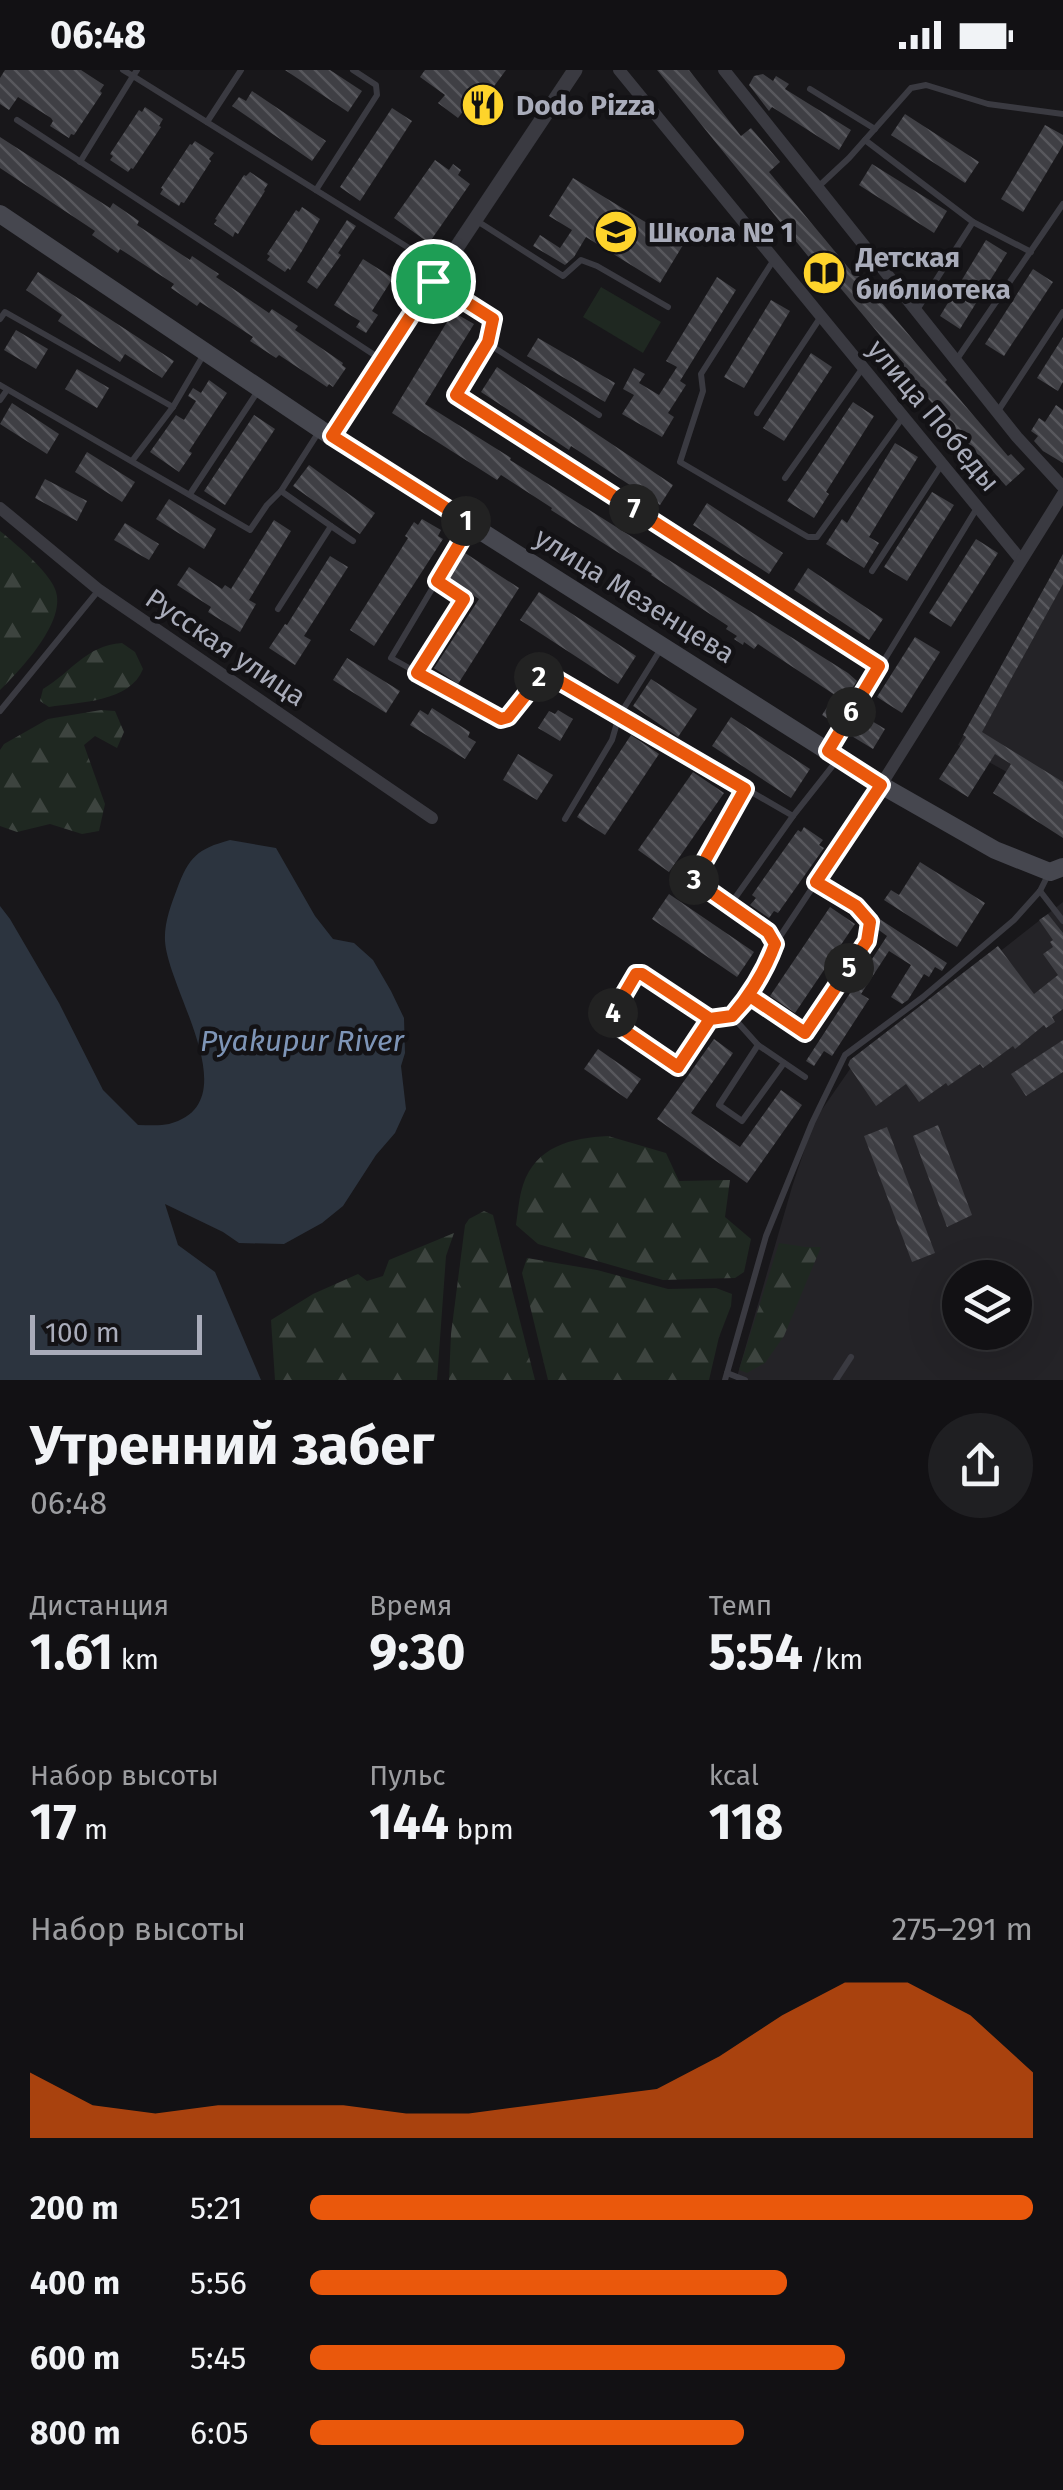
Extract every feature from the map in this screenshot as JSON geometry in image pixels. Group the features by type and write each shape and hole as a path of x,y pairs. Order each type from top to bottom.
{"main road":[{"name":"улица Мезенцева","path":"0,214 326,432 881,785 995,850 1056,870"}],"street":[{"path":"326,432 382,360 575,70"},
{"name":"улица Победы","path":"619,70 1021,560"},
{"name":"улица Победы","path":"724,70 1063,490 881,785"},
{"name":"Русская улица","path":"0,508 98,590 432,818"}],"lane":[{"path":"124,70 135,73 316,190 493,319 488,342 456,395 879,666"},
{"path":"207,122 241,70"},
{"path":"316,190 377,95 376,84 353,70"},
{"path":"80,162 135,73"},
{"path":"818,188 911,88 926,85 988,104 1063,114"},
{"path":"810,90 875,129"},
{"path":"17,120 382,360"},
{"path":"865,140 973,222 1031,252"},
{"path":"956,360 1063,204"},
{"path":"474,219 563,276 581,260 668,307"},
{"path":"916,311 973,222"},
{"path":"774,260 701,374 704,391 680,462 808,537 817,536 903,418"},
{"path":"0,319 5,312 173,407"},
{"path":"997,412 1063,312"},
{"path":"757,412 820,317"},
{"path":"488,342 599,415"},
{"path":"132,461 173,407 205,352"},
{"path":"785,478 862,368"},
{"path":"0,400 4,388 250,530 326,432"},
{"path":"190,494 260,388"},
{"path":"872,571 942,464"},
{"path":"281,491 353,541"},
{"path":"730,905 834,754 879,666 978,507"},
{"path":"471,524 391,658 501,719 508,717 544,672 793,816"},
{"path":"278,609 332,526"},
{"path":"417,673 464,599 437,581"},
{"path":"0,712 98,590"},
{"path":"565,819 612,740 619,716 663,646"},
{"path":"710,1019 678,1067 609,1020 636,974 642,974 710,1019 732,1016 750,996 775,944 881,785"},
{"path":"745,789 694,880 768,932 775,944"},
{"path":"746,1380 726,1377 766,1236 812,1123 845,1055 1014,920 1056,870"},
{"path":"750,996 805,1033 867,941 870,922 856,906 816,882"},
{"path":"1040,890 1063,921"},
{"path":"732,1016 758,1045 805,1077"},
{"path":"758,1045 719,1105 742,1121 784,1062"},
{"path":"836,1380 851,1357"}],"shaded area":[{"path":"1063,554 1063,803 958,745"},
{"path":"1063,902 1063,1380 736,1380 814,1121 850,1069"}],"green space":[{"path":"601,287 661,322 643,353 583,317"},
{"path":"0,531 45,574 55,589 57,601 49,629 0,690"},
{"path":"122,643 135,652 143,669 127,688 75,704 49,707 40,701 43,689 89,654"},
{"path":"115,711 124,732 117,748 95,736 84,745 105,804 99,831 82,834 50,824 17,832 0,826 0,750 4,744 48,719"},
{"path":"608,1136 666,1153 679,1181 730,1180 725,1217 751,1239 744,1272 735,1278 663,1280 538,1244 516,1225 523,1185 537,1161 568,1142"},
{"path":"484,1211 493,1215 535,1380 449,1380 465,1225"},
{"path":"454,1233 446,1256 437,1380 275,1380 271,1320 313,1294 358,1274 367,1281 383,1276 389,1260"},
{"path":"779,1243 821,1247 784,1336 765,1363 747,1373 739,1370"},
{"path":"527,1258 597,1270 668,1289 716,1288 732,1294 709,1380 548,1380 522,1273"}],"water":[{"name":"Pyakupur River","path":"230,840 276,848 315,916 333,939 354,943 373,960 404,1018 405,1053 401,1066 406,1109 395,1133 343,1206 284,1244 239,1243 165,1204 178,1245 215,1272 261,1380 0,1380 0,906 59,1003 103,1090 138,1125 169,1124 192,1112 203,1094 204,1070 169,962 167,921 190,862 209,847"}],"building":[{"path":"5,70 81,70 104,85 69,138 50,126 51,118 18,97 9,110 0,104 0,78"},
{"path":"285,70 330,70 362,91 348,112"},
{"path":"425,70 506,70 492,89 501,95 487,114 470,102 458,118 438,103 445,95 420,77"},
{"path":"657,70 689,70 741,136 751,128 780,162 769,172 1008,456 1011,454 1025,469 1006,486 900,367 904,364 837,284 833,287"},
{"path":"763,74 789,84 785,89 851,130 839,150 772,107 769,111 749,85 754,76"},
{"path":"252,91 326,141 312,161 232,106 239,97 246,101"},
{"path":"145,107 163,119 161,127 128,172 110,160 110,154 139,110 142,112"},
{"path":"392,108 412,121 360,201 340,187"},
{"path":"905,114 979,162 965,183 891,135"},
{"path":"1045,125 1063,135 1063,145 1023,212 1001,199"},
{"path":"0,137 110,208 113,203 139,221 137,225 219,274 216,277 269,313 272,309 298,326 295,330 346,368 333,387 250,341 253,337 200,302 197,306 171,288 174,284 120,249 118,253 92,235 95,231 0,168"},
{"path":"195,141 214,153 179,206 160,194 161,188"},
{"path":"435,160 449,170 453,164 461,170 458,175 470,184 429,243 394,218"},
{"path":"872,164 947,211 934,233 859,185"},
{"path":"250,172 268,184 233,237 214,224 215,219 244,175"},
{"name":"Школа № 1","path":"573,178 683,245 660,283 586,237 565,265 533,246 540,235 560,248 572,230 549,216"},
{"path":"302,207 320,219 290,270 285,272 267,260 267,254 296,210 299,212"},
{"path":"347,220 356,226 317,289 307,282"},
{"path":"986,240 1007,253 960,329 940,316"},
{"path":"363,259 393,278 372,311 378,315 366,333 356,327 360,321 334,305"},
{"path":"1033,269 1053,282 1004,356 985,344"},
{"path":"38,272 174,361 162,378 125,354 120,362 58,321 62,315 26,290"},
{"path":"717,277 736,290 680,381 686,385 668,413 674,417 662,437 622,414 634,395 623,389 634,368 645,374 639,383 659,395 677,367 666,361"},
{"path":"771,300 790,311 744,388 724,377"},
{"path":"453,312 474,324 425,404 848,673 857,681 831,721 822,715 835,695 758,644 754,649 744,642 743,645 726,629 728,626 652,574 501,475 497,480 392,413"},
{"path":"16,330 48,349 36,369 4,350"},
{"path":"1063,337 1063,382 1058,391 1037,378"},
{"path":"538,338 615,383 605,402 527,356"},
{"path":"811,353 832,367 784,441 763,428"},
{"path":"497,367 673,485 660,505 481,392"},
{"path":"77,369 109,388 97,408 65,389"},
{"path":"209,380 227,393 179,472 150,452 176,415 184,420 196,401 188,396 193,388 201,393"},
{"path":"853,402 874,416 814,518 787,501"},
{"path":"12,403 59,434 47,454 0,424"},
{"path":"1056,405 1063,410 1063,463 1043,451 1034,441 1038,436 1031,431 1039,418 1045,422"},
{"path":"254,415 275,429 225,505 204,491"},
{"path":"895,443 918,457 869,537 879,543 864,568 826,544 842,519 847,523"},
{"path":"87,452 135,482 122,502 75,472"},
{"path":"309,465 375,513 360,534 293,486"},
{"path":"45,479 87,501 77,521 35,498"},
{"path":"932,492 954,505 907,581 884,567"},
{"path":"169,499 216,529 204,549 156,519"},
{"path":"707,503 783,553 769,574 693,525"},
{"path":"422,519 441,530 438,536 443,539 374,646 350,630 414,522 418,525"},
{"path":"274,520 291,531 249,600 256,604 240,632 208,612 211,607 177,585 189,567 222,589 225,585 231,589"},
{"path":"125,523 159,544 149,560 114,540"},
{"path":"976,539 998,553 951,627 929,613"},
{"path":"462,551 519,588 458,684 434,668 479,599 446,578"},
{"path":"1063,554 1063,584 982,732 1063,782 1063,838 993,793 1011,764 995,754 968,797 939,779 966,737 963,735"},
{"path":"330,556 348,567 304,636 311,640 295,665 269,648"},
{"path":"808,568 883,619 869,640 794,590"},
{"path":"539,592 636,656 618,684 520,620"},
{"path":"915,637 940,652 902,713 877,697"},
{"path":"347,658 400,691 386,713 333,680"},
{"path":"651,679 697,709 678,737 633,706"},
{"path":"432,708 470,732 468,737 476,742 465,759 410,725 420,710 428,715"},
{"path":"558,710 573,719 560,741 538,728 549,711 555,714"},
{"path":"862,715 885,729 873,749 850,735"},
{"path":"731,717 810,769 791,798 712,746"},
{"path":"631,735 659,754 605,835 577,817"},
{"path":"518,754 553,775 537,800 503,780"},
{"path":"693,772 724,793 669,872 638,850"},
{"path":"804,827 823,840 819,845 824,848 778,913 774,911 769,918 750,905 756,898 752,895"},
{"path":"920,862 985,903 957,947 884,900 891,890 899,895"},
{"path":"669,894 754,952 737,977 652,919"},
{"path":"830,907 855,924 795,1013 770,996"},
{"path":"1048,914 1063,933 1063,1009 1052,1017 1055,1022 1046,1028 1044,1025 983,1068 980,1064 919,1102 906,1084 876,1106 848,1065 850,1060 998,946 1034,994 1058,975 1043,954 1053,947 1053,940 1039,920"},
{"path":"878,918 947,963 942,971 935,967 929,977 924,974 902,1004 891,997 911,965 889,951 861,994 869,999 832,1056 824,1051 814,1066 806,1061 887,936 876,928"},
{"path":"714,1039 733,1053 691,1113 740,1147 781,1090 802,1105 747,1183 657,1119"},
{"path":"1063,1040 1063,1072 1026,1096 1011,1074"},
{"path":"598,1049 641,1079 627,1099 584,1069"},
{"path":"938,1125 972,1215 947,1227 913,1136"},
{"path":"887,1127 935,1253 912,1262 864,1136"}],"place":[{"name":"Dodo Pizza","path":"483,105"},
{"name":"Школа № 1","path":"616,232"},
{"name":"Детская библиотека","path":"824,273"}],"route":[{"path":"433,281 332,436 471,524 437,581 464,599 417,673 501,719 508,717 544,672 745,789 694,880 768,932 775,944 750,996 732,1016 710,1019 642,974 636,974 609,1020 678,1067 710,1019 732,1016 750,996 805,1033 867,941 870,922 856,906 816,882 881,785 828,751 879,666 456,395 488,342 493,319 433,281"}]}
